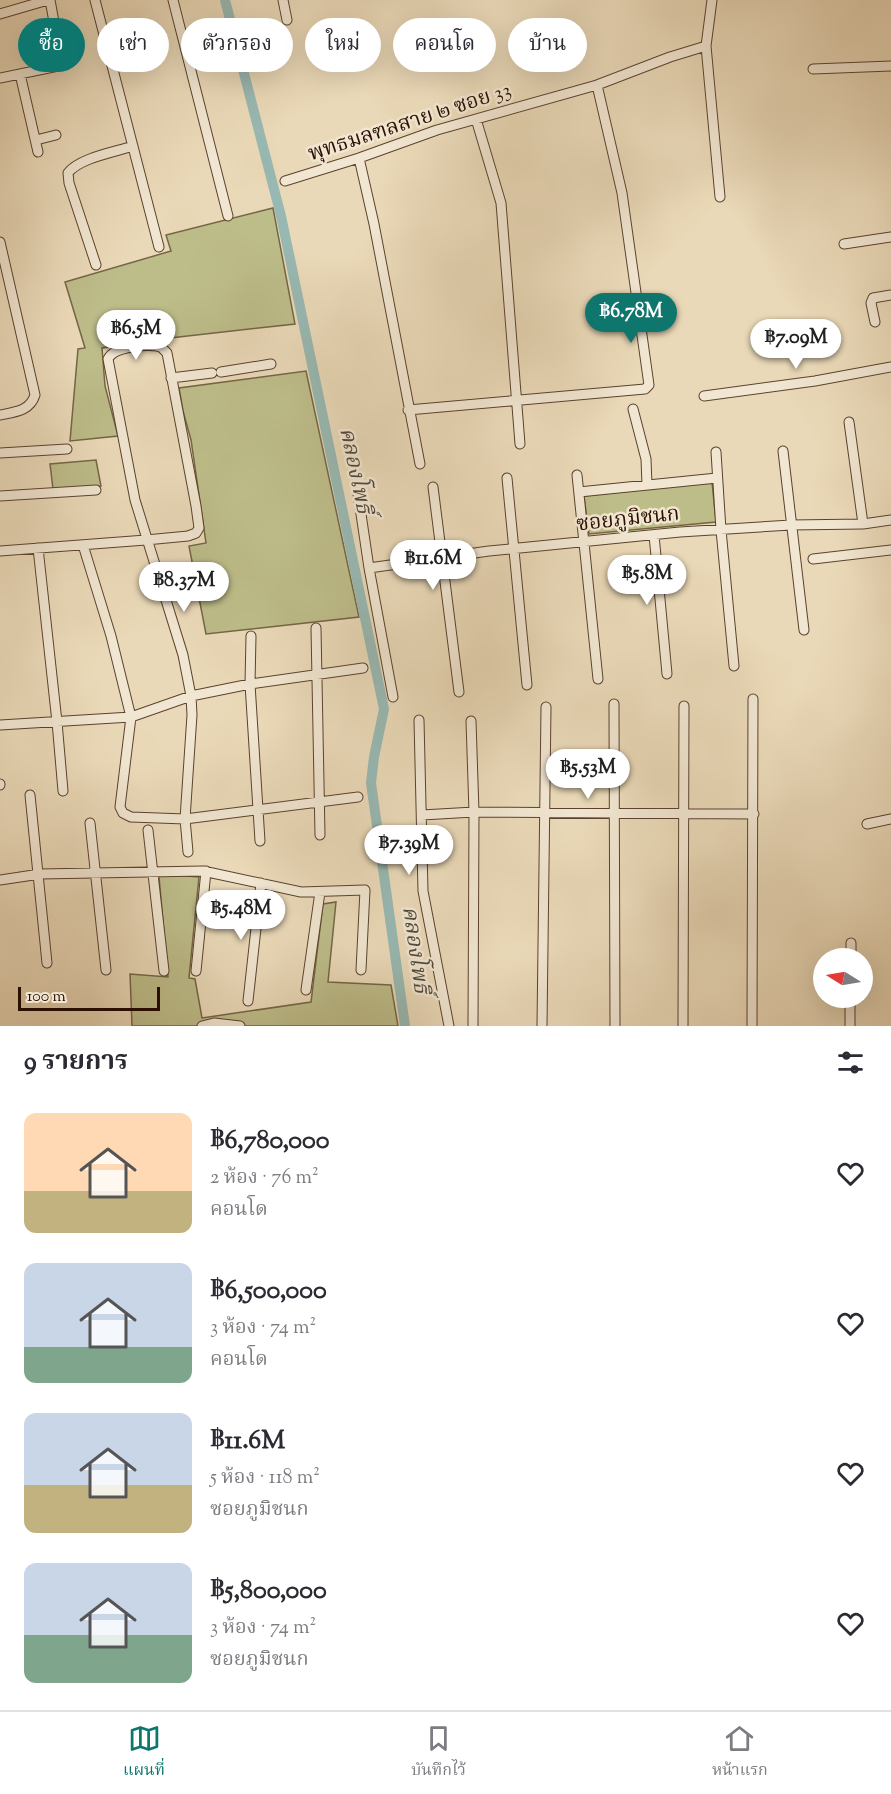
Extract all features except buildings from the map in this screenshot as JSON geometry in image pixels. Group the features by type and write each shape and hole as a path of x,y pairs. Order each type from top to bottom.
{"street":[{"path":"0,14 49,0 53,18"},
{"path":"95,0 159,247"},
{"path":"173,0 228,216"},
{"path":"282,0 286,18"},
{"path":"712,0 706,46 720,197"},
{"name":"พุทธมลฑลสาย ๒ ซอย 33","path":"285,181 437,130 597,85 706,46"},
{"path":"813,69 891,66"},
{"path":"0,78 30,72"},
{"path":"20,74 38,152"},
{"path":"408,410 645,389 649,385 642,321 622,193 597,85"},
{"path":"476,119 501,203 520,444"},
{"path":"36,140 56,135"},
{"path":"96,265 69,183 68,173 80,163 133,146"},
{"path":"359,158 374,224 420,464"},
{"path":"844,244 891,237"},
{"path":"0,242 35,395 32,404 24,409 0,416"},
{"path":"875,322 871,303 873,298 891,295"},
{"path":"0,551 146,540 188,536 196,533 199,528 196,506 167,353 161,347 145,346 116,351 108,359 135,500 146,540 183,655 191,696 192,715 185,819 188,852"},
{"path":"171,378 271,364"},
{"path":"704,396 891,368"},
{"path":"633,410 646,459 647,485"},
{"path":"849,422 863,524"},
{"path":"0,453 67,449"},
{"path":"783,451 804,630"},
{"path":"716,452 734,666"},
{"path":"577,475 598,679"},
{"path":"507,478 527,685"},
{"path":"579,492 717,478"},
{"path":"433,487 459,692"},
{"path":"0,496 96,490"},
{"path":"358,494 393,697"},
{"name":"ซอยภูมิชนก","path":"369,568 515,549 654,535 791,525 863,524 891,520"},
{"path":"654,535 667,674"},
{"path":"82,545 111,636 131,717 120,807 123,813 132,817 185,819 358,796"},
{"path":"38,548 63,791"},
{"path":"813,559 891,550"},
{"path":"316,628 320,835"},
{"path":"251,636 250,684 260,841"},
{"path":"0,725 131,717 191,696 250,684 363,668"},
{"path":"752,1026 753,699"},
{"path":"614,704 615,1026"},
{"path":"683,1026 684,706"},
{"path":"542,1026 546,707"},
{"path":"419,720 423,891 449,1026"},
{"path":"471,721 474,812 472,1026"},
{"path":"30,795 47,963"},
{"path":"422,815 474,812 754,814"},
{"path":"867,824 891,819"},
{"path":"90,823 106,970"},
{"path":"148,830 164,971"},
{"path":"0,880 38,874 207,871 301,892 365,890 361,970"},
{"path":"196,971 207,871"},
{"path":"248,1001 261,883"},
{"path":"306,990 320,892"},
{"path":"851,943 851,948"},
{"path":"850,1008 850,1026"},
{"path":"202,1026 214,1023 240,1026"}],"green space":[{"path":"273,208 295,324 102,348 105,386 118,436 70,441 78,349 85,348 65,282 171,251 166,235"},
{"path":"306,371 359,617 206,634 189,546 206,543 191,440 179,388"},
{"path":"96,460 101,486 53,489 50,464"},
{"path":"712,482 716,522 589,534 584,496"},
{"path":"164,874 199,877 189,978 195,979 202,1018 311,1002 323,904 336,902 328,982 391,985 398,1026 132,1026 130,974 168,977 159,877"}],"waterway":[{"name":"คลองโพธิ์","path":"225,0 281,216 384,709 371,783 405,1026"}]}
